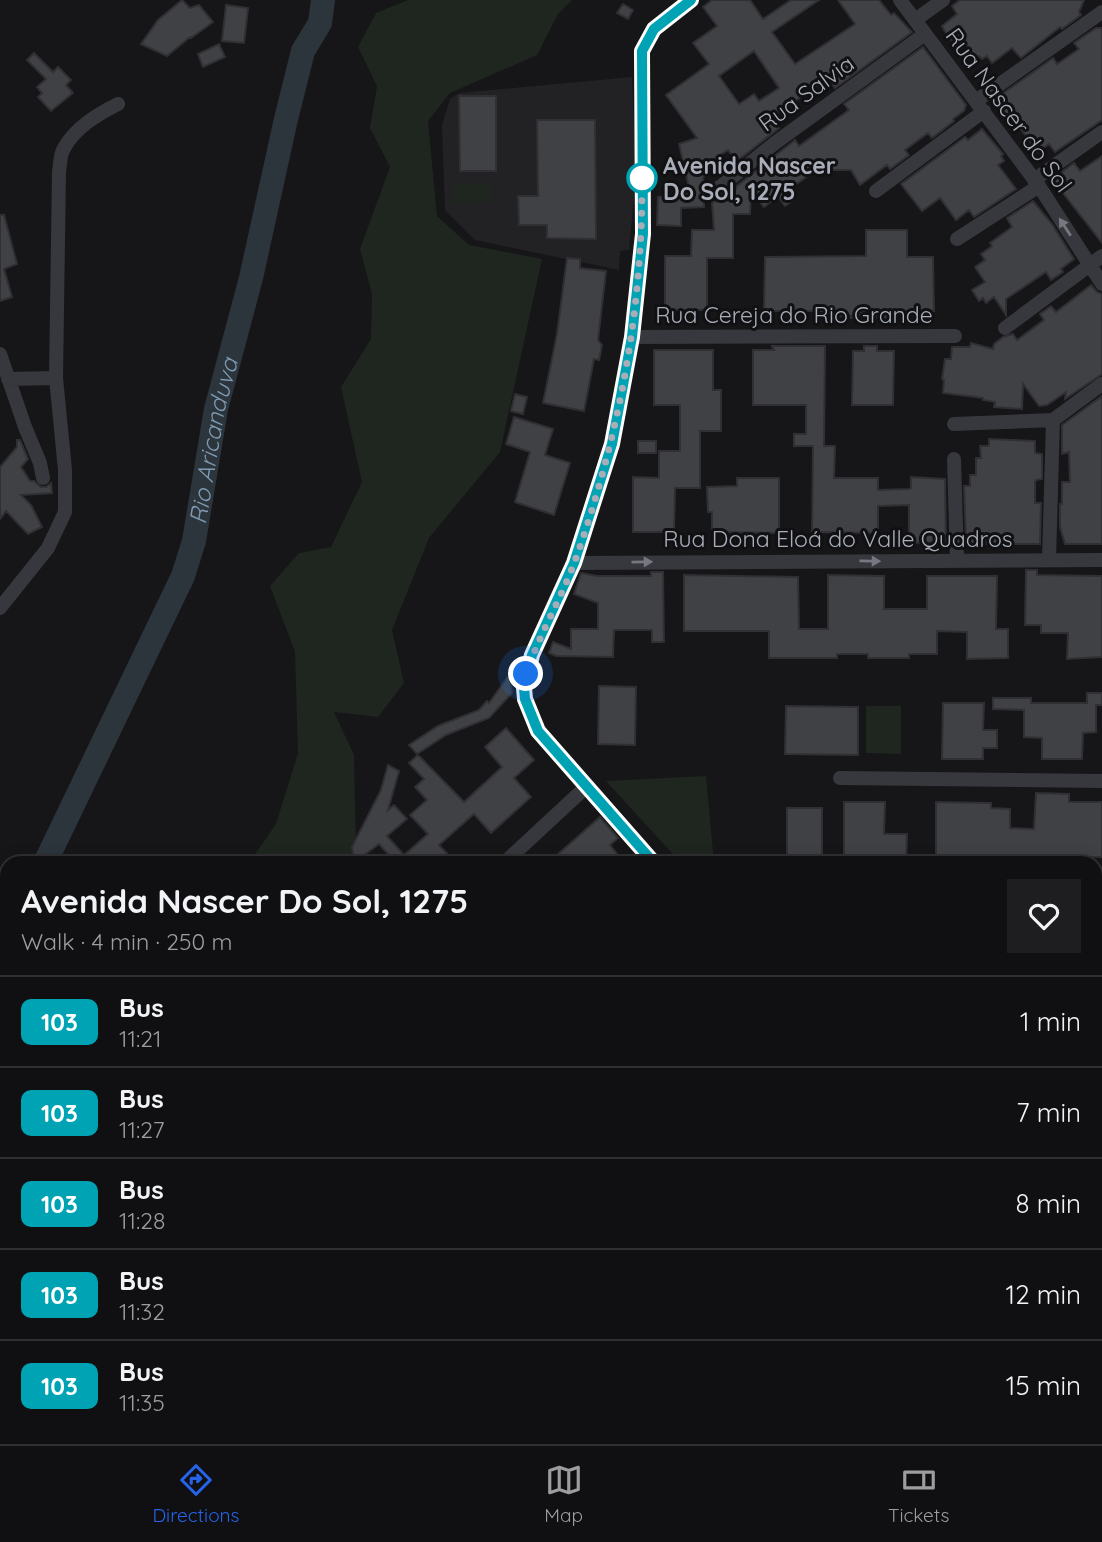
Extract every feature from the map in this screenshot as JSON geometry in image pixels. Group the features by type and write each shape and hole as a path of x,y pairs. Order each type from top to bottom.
{"street":[{"path":"648,856 538,731 525,699 526,674 574,563 612,444 632,337 643,234 642,51 654,29 691,0"},
{"name":"Rua Nascer do Sol","path":"900,0 1036,183 1102,284"},
{"path":"915,20 943,0"},
{"path":"876,191 1102,12"},
{"name":"Rua Salvia","path":"715,191 793,130 925,34"},
{"path":"0,608 48,548 65,512 65,470 56,378 59,172 63,151 81,128 96,115 118,104"},
{"path":"957,239 1102,132"},
{"path":"1006,328 1102,256"},
{"name":"Rua Cereja do Rio Grande","path":"632,337 955,336"},
{"path":"0,354 43,478"},
{"path":"8,379 56,378"},
{"path":"954,424 1053,420 1102,384"},
{"path":"1049,559 1053,420"},
{"path":"954,459 957,560"},
{"name":"Rua Dona Eloá do Valle Quadros","path":"574,563 1102,560"},
{"path":"840,778 1102,781"},
{"path":"512,856 586,788"}],"shaded area":[{"path":"408,0 572,0 558,14 537,55 450,93 428,121 437,216 469,245 542,259 500,452 429,538 392,630 404,683 378,717 334,712 354,755 357,856 254,856 276,824 298,753 295,652 270,586 299,553 331,547 362,482 341,387 371,339 372,294 360,249 390,167 370,128 377,86 358,47 376,13"},
{"path":"632,77 636,175 629,250 620,251 619,270 475,240 445,210 442,125 450,99 459,93"},
{"path":"453,183 490,183 490,202 453,202"},
{"path":"866,706 901,706 901,754 866,753"},
{"path":"706,776 713,856 675,856 606,781"}],"building":[{"path":"182,0 190,8 199,5 213,22 167,56 141,44 158,20"},
{"path":"712,0 750,0 763,19 791,0 819,0 772,32 795,64 855,24 838,0 879,0 891,15 894,13 912,32 835,88 833,85 831,87 826,79 780,112 771,119 779,128 737,161 728,150 704,166 707,175 703,177 704,207 681,208 681,226 657,225 658,197 685,195 685,192 690,192 679,144 697,138 666,95 709,64 693,43 717,26 703,7","holes":["754,51 779,88 759,101 754,94 739,104 719,76"]},
{"path":"960,0 1084,0 1079,12 1081,15 1062,29 1060,27 1021,58 1012,48 992,63 987,56 976,58 966,44 959,50 944,30 942,26 957,14 952,6"},
{"path":"623,4 633,10 628,19 617,13"},
{"path":"226,5 248,8 244,43 222,41"},
{"path":"1096,28 1102,28 1102,120 1055,152 1049,144 1038,152 1019,127 1016,129 995,99 1053,58 1057,64 1079,49 1074,43"},
{"path":"219,44 225,57 203,67 198,54"},
{"path":"923,47 966,105 964,111 932,138 928,133 905,150 909,155 890,169 887,165 860,185 851,170 832,170 826,163 788,190 794,200 785,206 778,196 764,207 751,190 750,214 733,214 733,258 707,258 707,310 665,310 665,256 691,256 692,230 714,230 712,202 731,200 737,186 795,140 799,146 849,110 844,104"},
{"path":"34,53 53,72 58,67 71,80 66,85 73,93 51,111 38,97 42,93 37,87 46,79 27,60"},
{"path":"459,96 496,96 496,171 460,171"},
{"path":"537,120 595,120 596,239 547,238 547,225 519,225 518,196 538,196"},
{"path":"982,129 1003,154 1001,156 1004,161 998,165 1016,189 974,217 969,210 956,220 940,198 922,211 901,184 965,137 968,140"},
{"path":"1102,156 1102,243 1052,179 1074,163 1080,171"},
{"path":"1033,201 1052,224 1074,259 1061,269 1063,272 1051,280 1046,272 1006,299 1006,315 994,297 986,303 983,298 979,301 972,290 985,282 975,267 985,260 981,254 992,246 990,243 1012,227 1007,218"},
{"path":"0,215 4,215 17,264 4,269 12,297 0,301"},
{"path":"866,230 907,230 907,257 933,257 934,311 889,312 889,318 851,318 814,315 814,311 764,311 765,257 866,256"},
{"path":"567,258 580,259 580,268 606,271 598,340 602,345 599,360 594,359 584,411 543,403 557,334"},
{"path":"1091,285 1102,294 1102,374 1065,399 1066,392 1047,405 1039,406 1023,384 1022,409 994,407 995,402 983,398 943,393 945,359 951,359 952,347 970,347 971,343 993,349 994,344 1003,337 1013,334 1017,340 1044,320 1040,314 1051,306 1056,312"},
{"path":"772,346 825,346 824,446 835,446 834,478 878,478 878,490 909,489 911,477 945,479 946,542 909,543 909,505 878,506 878,533 822,532 822,536 812,536 813,446 794,446 794,434 806,434 806,405 753,405 753,350 774,350"},
{"path":"864,346 877,346 877,351 894,351 893,405 852,405 853,351 864,351"},
{"path":"654,350 713,350 713,390 721,390 721,431 700,431 700,488 675,488 674,532 633,532 633,477 659,478 659,451 680,451 680,405 654,405"},
{"path":"515,394 527,397 523,414 511,411"},
{"path":"1102,396 1102,544 1065,544 1060,527 1060,504 1062,482 1070,482 1069,452 1062,454 1062,425"},
{"path":"514,417 553,429 545,455 570,463 554,515 515,502 530,452 506,444"},
{"path":"989,439 1035,441 1035,453 1042,454 1042,479 1035,482 1035,503 1041,503 1040,544 971,544 966,541 964,486 970,486 970,475 976,475 976,458 981,458 980,446 989,446"},
{"path":"17,440 20,440 28,459 21,467 30,481 41,487 51,483 52,493 21,495 31,505 42,527 28,534 6,511 0,519 0,467 17,447"},
{"path":"638,441 656,441 656,453 638,453"},
{"path":"737,478 779,478 779,533 712,532 712,512 708,512 707,487 737,486"},
{"path":"1026,570 1037,570 1037,575 1102,576 1102,657 1067,659 1068,633 1041,633 1041,625 1025,625"},
{"path":"651,572 663,572 664,642 652,642 652,630 614,630 613,657 556,656 549,653 553,642 571,649 571,629 598,629 598,603 574,594 581,573 597,576 651,576"},
{"path":"684,575 798,577 799,629 828,629 828,575 884,576 884,609 927,609 927,576 997,576 996,629 1008,629 1008,658 967,659 967,632 937,631 937,654 909,654 909,658 868,658 868,654 837,654 837,658 769,658 769,631 684,631"},
{"path":"509,675 512,693 489,718 446,735 417,754 409,745 438,726 479,710 487,701 489,703"},
{"path":"599,686 636,687 635,745 598,744"},
{"path":"1087,693 1102,693 1102,705 1096,705 1096,732 1083,733 1082,759 1042,759 1042,738 1024,737 1024,710 993,709 993,698 1031,698 1031,703 1087,703"},
{"path":"943,703 984,703 983,730 997,730 997,748 983,748 983,759 942,759"},
{"path":"786,706 858,707 858,755 785,754"},
{"path":"506,728 534,760 514,778 531,797 491,833 474,814 439,845 449,856 390,856 379,844 363,856 353,856 352,847 381,790 388,765 399,771 388,810 394,805 407,819 387,836 404,855 428,834 410,815 427,800 415,787 424,779 409,763 418,755 464,802 502,767 485,747"},
{"path":"1036,793 1069,794 1069,802 1102,802 1102,856 936,856 936,802 991,803 991,808 1010,809 1010,828 1034,829"},
{"path":"844,802 885,802 884,834 907,834 906,856 844,856"},
{"path":"787,808 822,808 822,856 787,856"},
{"path":"600,817 618,838 610,845 617,856 556,856"}],"waterway":[{"name":"Rio Aricanduva","path":"48,856 183,576 194,541 216,409 251,278 286,119 303,51 320,23 323,0"}],"bus line":[{"name":"103","path":"648,856 538,731 530,717 524,688 532,655 574,563 612,444 618,413 632,337 643,234 642,51 654,29 691,0"}],"place":[{"name":"Avenida Nascer Do Sol, 1275","path":"642,178"}],"route":[{"path":"526,674 574,563 612,444 632,337 643,234 642,178"}]}
